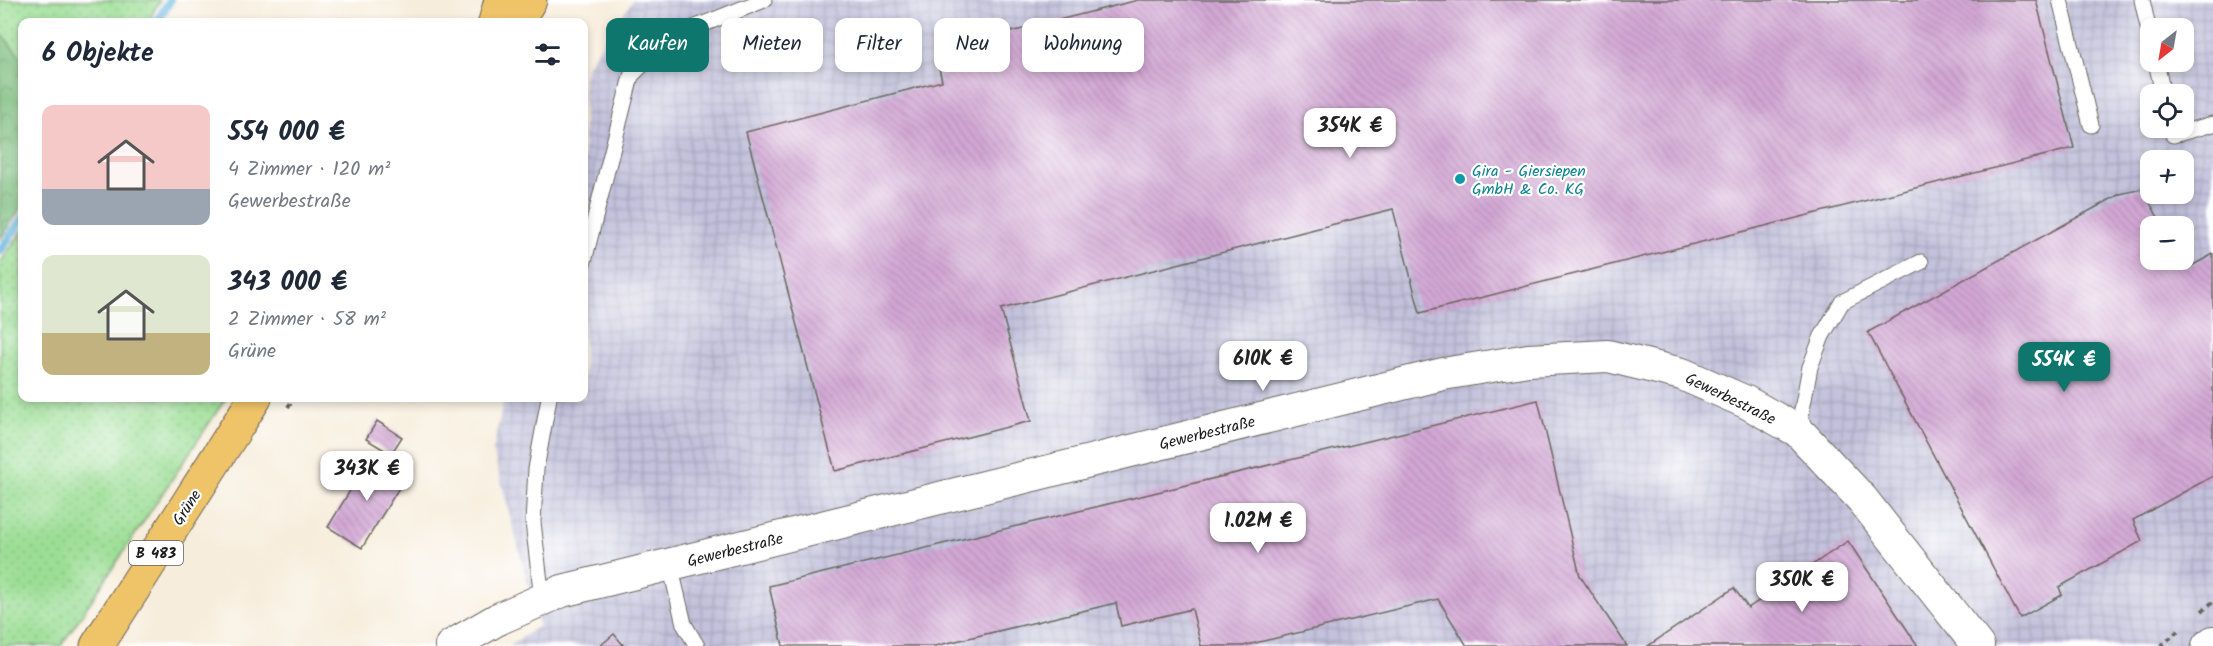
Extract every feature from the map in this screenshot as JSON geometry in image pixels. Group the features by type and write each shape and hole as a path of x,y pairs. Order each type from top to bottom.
{"main road":[{"path":"496,18 501,0"},
{"path":"519,18 530,0"},
{"name":"Grüne","path":"97,646 252,402"}],"street":[{"name":"Gewerbestraße","path":"451,646 498,619 562,591 1443,374 1528,360 1608,356 1683,374 1746,402 1797,431 1862,499 1978,646"},
{"path":"2208,646 2213,642"}],"lane":[{"path":"588,245 631,76 671,37 764,0"},
{"path":"2060,0 2091,125"},
{"path":"2142,0 2146,18"},
{"path":"2194,129 2213,124"},
{"path":"1797,431 1810,367 1821,336 1842,302 1921,262"},
{"path":"542,599 533,522 536,469 548,402"},
{"path":"670,565 684,624 697,646"}],"shaded area":[{"path":"633,0 2213,0 2213,646 509,646 539,626 493,451 503,402 588,402 588,65 606,39 606,72 709,72 709,18 620,18"}],"green space":[{"path":"0,0 160,0 150,18 18,18 18,54 0,32"},
{"path":"0,32 18,54 18,213 0,239"},
{"path":"18,237 18,402 223,402 61,646 0,646 0,263"}],"building":[{"name":"Gira - Giersiepen GmbH & Co. KG","path":"1138,0 2036,0 2074,148 1420,313 1393,209 1001,309 1031,421 835,471 746,132 942,81 940,72 1010,72 1010,32 1022,29 1022,72 1144,72 1144,18 1066,18"},
{"path":"2140,189 2140,204 2151,204 2157,216 2140,216 2140,270 2194,270 2194,265 2213,254 2213,476 2133,520 2142,541 2059,587 2062,595 2020,618 1868,332 2120,194"},
{"path":"1538,400 1580,576 1627,646 1467,646 1438,599 1243,646 1201,646 1192,609 1121,626 1116,603 935,646 783,646 769,586"},
{"path":"377,421 402,437 391,454 366,439"},
{"path":"371,456 405,478 362,548 328,527"},
{"path":"1848,541 1918,646 1648,646 1734,588 1748,608"},
{"path":"614,634 624,646 600,646"}],"waterway":[{"path":"159,18 170,0"},
{"path":"0,251 18,225"}],"place":[{"name":"Gira - Giersiepen GmbH & Co. KG","path":"1460,179"}]}
